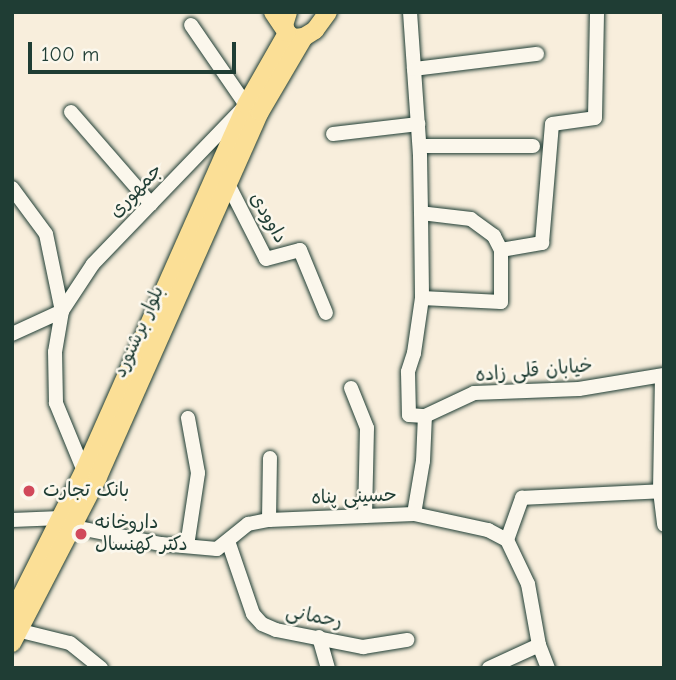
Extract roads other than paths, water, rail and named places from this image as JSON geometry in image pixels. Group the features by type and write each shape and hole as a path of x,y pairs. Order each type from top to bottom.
{"main road":[{"path":"273,12 295,35"},
{"path":"288,12 284,25 295,35"},
{"path":"295,35 315,30 328,12"},
{"name":"بلوار برشنورد","path":"12,614 68,523 84,471 246,105 295,35"},
{"name":"بلوار برشنورد","path":"17,637 295,35"}],"street":[{"path":"410,12 420,146 422,298 414,354 408,372 409,415 425,416 423,461 414,514"},
{"path":"500,250 542,243 552,124 594,118 597,12"},
{"path":"191,25 246,105"},
{"path":"414,69 537,54"},
{"name":"جمهوری","path":"84,471 56,403 55,352 62,311 93,264 246,105"},
{"path":"71,112 151,204"},
{"path":"333,134 418,124"},
{"path":"420,146 533,146"},
{"name":"داوودی","path":"227,182 265,259 300,250 326,313"},
{"path":"12,188 46,234 62,311 12,334"},
{"path":"421,213 471,219 494,236 500,250 500,302 422,298"},
{"path":"663,375 664,525"},
{"name":"خیابان قلی زاده","path":"425,416 474,393 579,389 663,375"},
{"path":"351,388 367,428 365,516"},
{"path":"187,546 198,473 188,418"},
{"path":"270,458 270,520"},
{"path":"548,668 539,645 528,584 507,540 522,498 662,491"},
{"name":"حسینی پناه","path":"12,520 68,523 187,546 217,548 248,524 270,520 414,514 488,530 507,540"},
{"name":"رحمانی","path":"228,541 253,614 262,624 276,630 363,647 407,640"},
{"path":"17,637 70,643 102,668"},
{"path":"319,637 328,668"},
{"path":"489,668 539,645"}],"place":[{"name":"بانک تجارت","path":"29,491"},
{"name":"داروخانه دکتر کهنسال","path":"81,534"}]}
